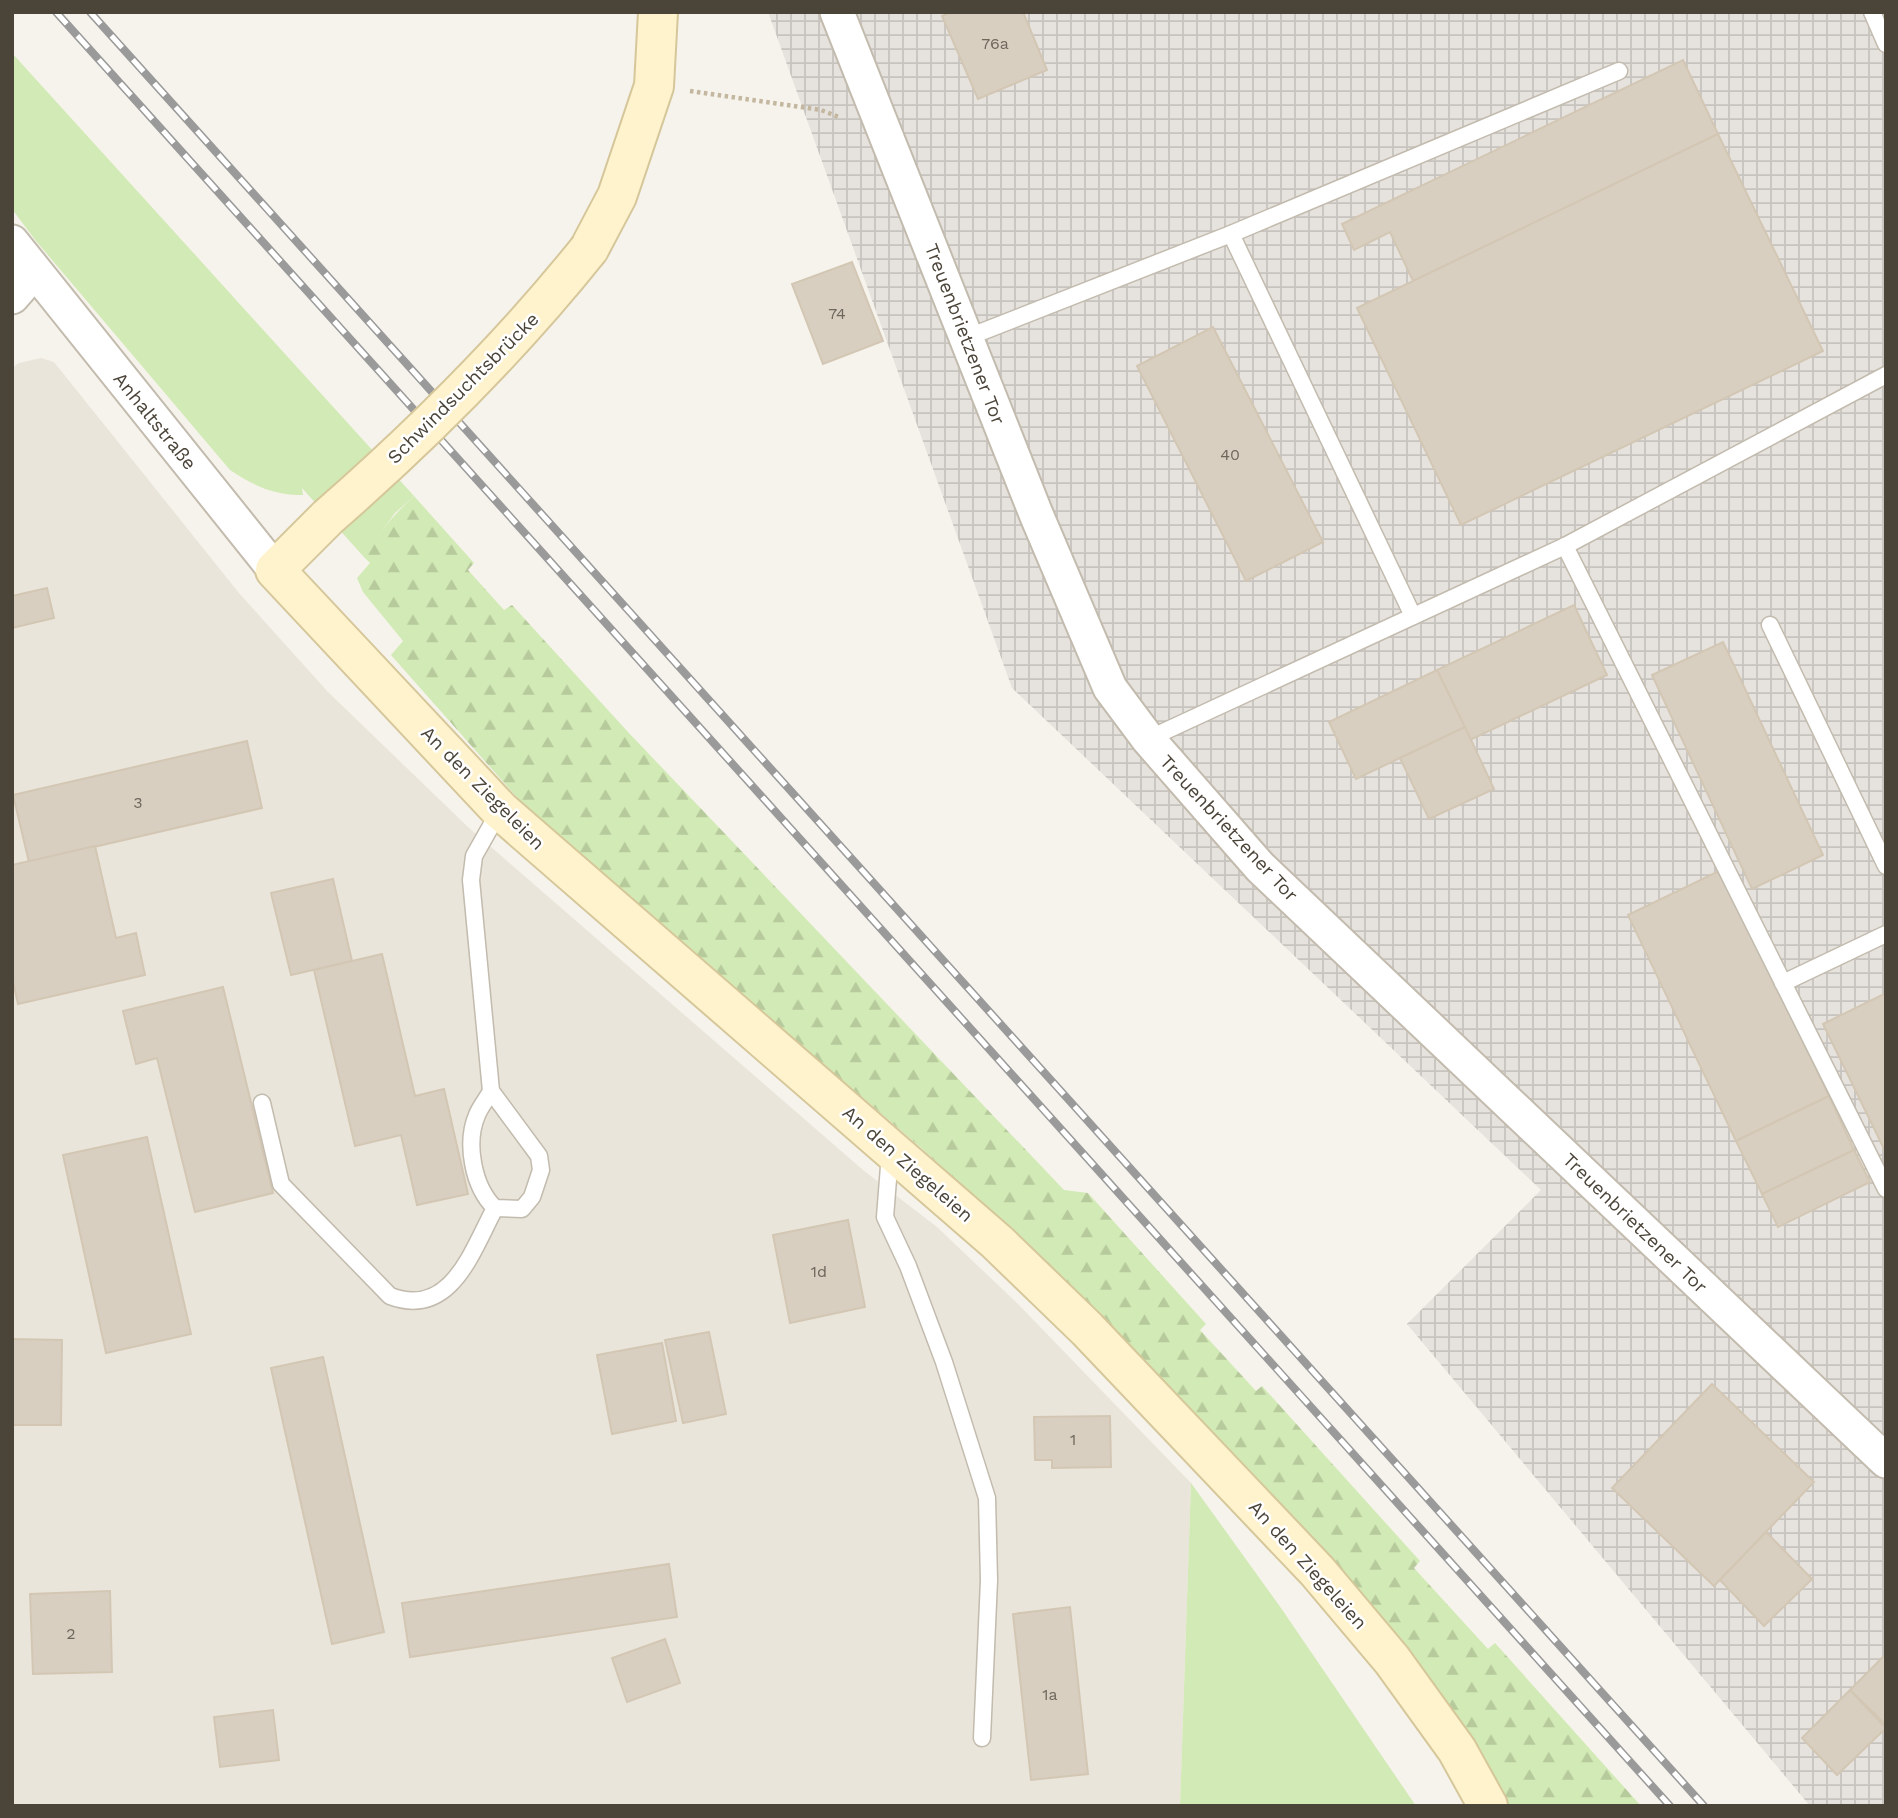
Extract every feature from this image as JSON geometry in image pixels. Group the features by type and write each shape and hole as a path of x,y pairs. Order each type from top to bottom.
{"street":[{"path":"654,86 658,12"},
{"name":"Treuenbrietzener Tor","path":"838,12 1036,514 1110,688 1148,739 1260,867 1886,1461"},
{"name":"Schwindsuchtsbrücke","path":"275,570 328,517 464,392 543,306 589,249 617,196 654,86"},
{"name":"Anhaltstraße","path":"12,242 275,570"},
{"path":"12,297 34,272"},
{"name":"An den Ziegeleien","path":"275,570 500,810 891,1147 997,1242 1087,1329 1317,1571 1426,1704 1457,1750 1488,1806"}],"lane":[{"path":"1872,12 1886,44"},
{"path":"967,338 1231,234 1619,71"},
{"path":"1231,234 1413,616"},
{"path":"1148,739 1565,546 1886,375"},
{"path":"1565,546 1886,1189"},
{"path":"1770,625 1886,866"},
{"path":"495,1208 522,1209 532,1197 541,1170 539,1156 531,1141 499,1105 491,1091 471,866 500,810"},
{"path":"1783,983 1886,934"},
{"path":"491,1091 477,1115 472,1135 480,1187 495,1208"},
{"path":"261,1103 281,1184 390,1296 406,1302 441,1294 457,1279 495,1208"},
{"path":"891,1147 885,1217 908,1266 944,1362 987,1498 989,1580 982,1738"}],"path":[{"path":"654,86 821,110 887,134"}],"shaded area":[{"path":"768,12 1886,12 1886,1806 1810,1806 1407,1324 1541,1190 1012,688"},
{"path":"41,358 54,362 239,593 328,692 468,827 863,1170 937,1227 1018,1304 1191,1483 1180,1806 12,1806 12,368 19,363"}],"green space":[{"path":"12,53 414,496 395,513 363,556 302,488 303,495 274,492 230,470 12,209"},
{"path":"414,496 474,563 468,570 504,610 512,605 628,732 1064,1190 1088,1193 1206,1324 1200,1330 1256,1391 1262,1386 1420,1561 1414,1568 1488,1649 1495,1643 1641,1806 1508,1806 1489,1770 1429,1679 1349,1579 1029,1246 920,1147 529,811 391,655 403,641 363,592 357,578 370,563 363,556"},
{"path":"1191,1483 1281,1608 1416,1806 1180,1806"}],"building":[{"path":"951,12 1023,12 1047,70 978,99 942,16"},
{"path":"1683,60 1718,134 1413,281 1390,232 1354,250 1342,224"},
{"path":"1718,134 1823,351 1461,525 1357,308"},
{"path":"852,262 883,341 823,364 792,284"},
{"path":"1213,327 1323,542 1246,581 1137,366"},
{"path":"47,588 54,618 12,628 12,596"},
{"path":"1574,605 1607,675 1470,740 1437,670"},
{"path":"1723,642 1823,855 1752,889 1652,675"},
{"path":"1437,670 1465,727 1356,779 1329,722"},
{"path":"1465,727 1494,789 1429,819 1400,758"},
{"path":"247,741 262,808 29,862 13,795"},
{"path":"95,846 116,938 136,933 145,975 18,1004 12,977 12,865"},
{"path":"1721,870 1829,1096 1736,1141 1628,915"},
{"path":"333,879 352,961 291,975 271,893"},
{"path":"382,954 415,1096 444,1089 468,1194 417,1205 401,1135 355,1146 314,970"},
{"path":"223,987 273,1193 195,1212 157,1058 136,1064 123,1011"},
{"path":"1886,993 1886,1153 1823,1024"},
{"path":"1829,1096 1854,1150 1762,1194 1736,1141"},
{"path":"147,1137 191,1334 106,1353 63,1155"},
{"path":"1854,1150 1870,1182 1778,1227 1762,1194"},
{"path":"848,1220 865,1307 790,1323 773,1235"},
{"path":"709,1332 726,1414 683,1423 665,1340"},
{"path":"12,1339 62,1340 61,1425 12,1425"},
{"path":"662,1343 676,1421 612,1434 597,1355"},
{"path":"323,1357 384,1632 332,1644 271,1368"},
{"path":"1712,1384 1814,1482 1714,1586 1612,1488"},
{"path":"1110,1416 1111,1467 1052,1468 1052,1460 1035,1460 1034,1417"},
{"path":"1766,1532 1812,1579 1764,1626 1720,1580"},
{"path":"669,1564 677,1617 410,1657 402,1603"},
{"path":"110,1591 112,1672 33,1674 30,1594"},
{"path":"1070,1607 1088,1774 1031,1780 1013,1614"},
{"path":"665,1639 680,1683 627,1702 612,1658"},
{"path":"1886,1654 1886,1725 1850,1690"},
{"path":"1850,1690 1886,1728 1837,1775 1802,1738"},
{"path":"273,1710 279,1760 220,1767 214,1717"}],"railway":[{"path":"56,12 1670,1806"},
{"path":"90,12 1704,1806"}]}
